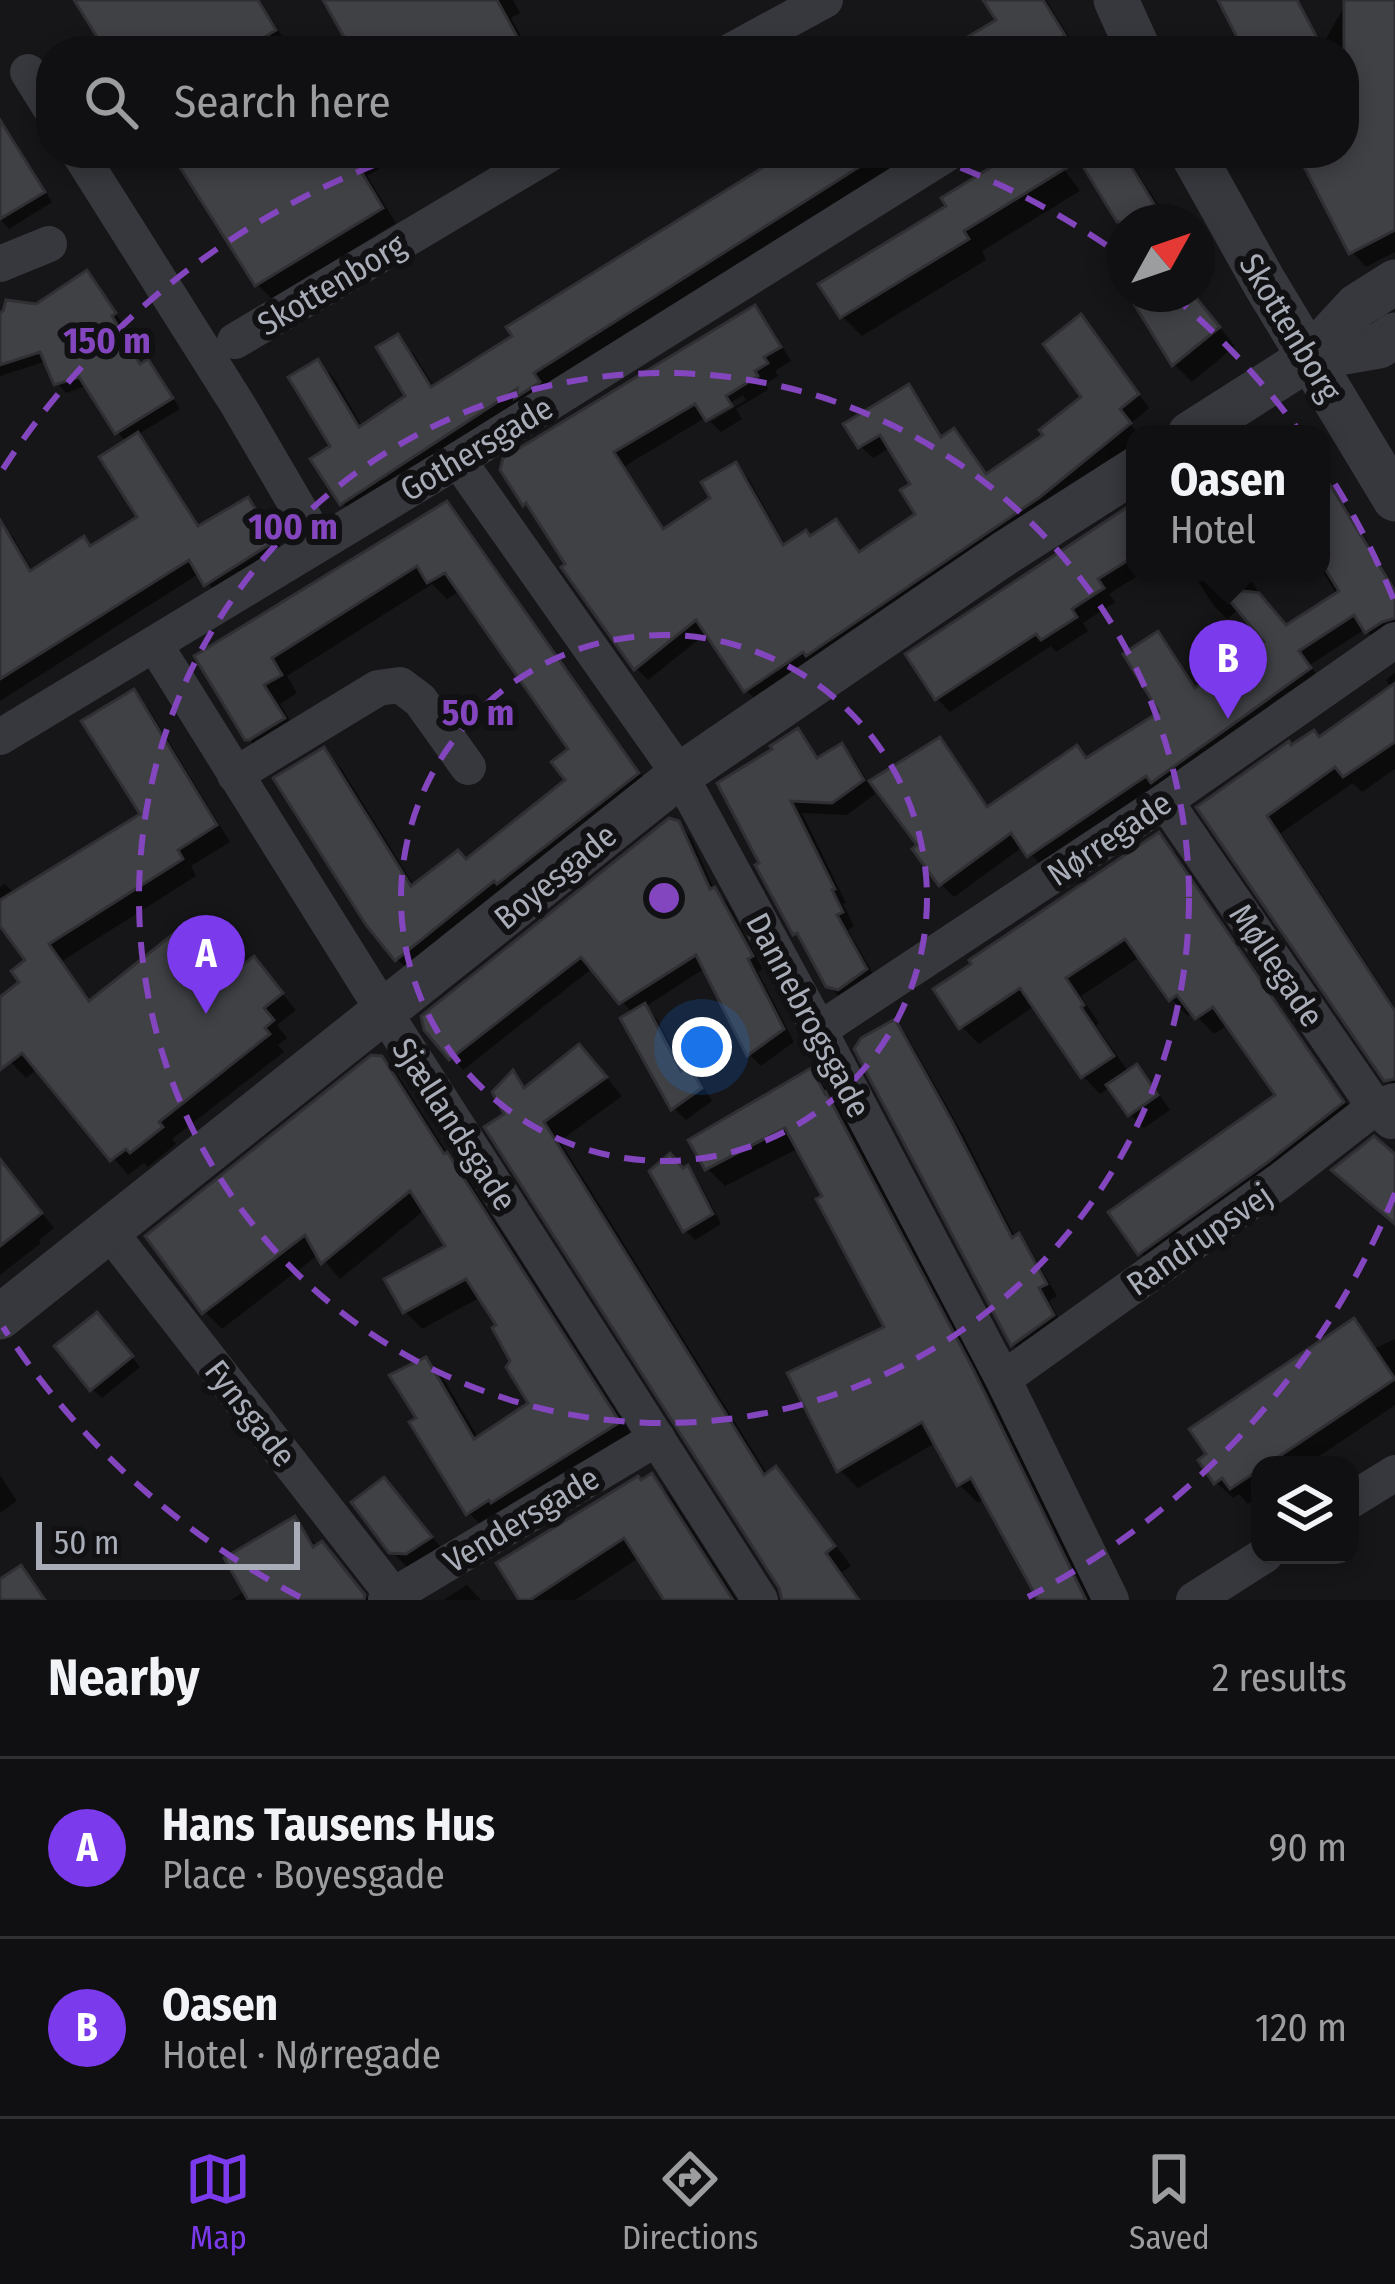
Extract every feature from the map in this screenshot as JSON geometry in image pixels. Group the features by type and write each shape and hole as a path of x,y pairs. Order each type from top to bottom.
{"street":[{"path":"759,36 825,0"},
{"path":"28,72 36,85"},
{"path":"88,168 319,542"},
{"name":"Skottenborg","path":"235,341 526,168"},
{"name":"Gothersgade","path":"0,737 458,460 924,168"},
{"name":"Skottenborg","path":"1200,168 1395,499"},
{"path":"0,264 49,244"},
{"path":"1204,425 1309,358 1357,306 1395,282"},
{"path":"1309,358 1379,346 1395,335"},
{"name":"Dannebrogsgade","path":"458,460 680,776 1003,1379 1111,1600"},
{"name":"Boyesgade","path":"0,1317 680,776 1126,476"},
{"name":"Nørregade","path":"819,1030 1395,640"},
{"name":"Sjællandsgade","path":"155,645 760,1600"},
{"path":"235,775 378,688 400,685 420,700 467,766"},
{"name":"Møllegade","path":"1165,800 1388,1111"},
{"name":"Randrupsvej","path":"1003,1379 1281,1180 1388,1111"},
{"name":"Fynsgade","path":"109,1231 389,1598"},
{"name":"Vendersgade","path":"389,1598 657,1438"},
{"path":"1359,1495 1395,1473"},
{"path":"1194,1600 1251,1564"}],"building":[{"path":"74,0 258,0 276,30 266,36 97,36"},
{"path":"323,0 497,0 517,36 343,36"},
{"path":"983,0 1043,0 1065,35 969,36 996,20"},
{"path":"1218,0 1297,0 1316,36 1236,36"},
{"path":"1344,0 1395,0 1395,230 1349,254 1305,168 1359,168 1359,36 1344,36"},
{"path":"0,120 45,192 0,219"},
{"path":"180,168 359,168 383,208 255,286"},
{"path":"762,168 857,168 534,373 540,382 515,398 517,389 340,505 310,459 330,446 288,377 318,359 359,427 405,396 376,347 398,334 431,387 512,336 506,327"},
{"path":"990,168 1066,168 964,231 969,239 840,318 818,284 946,206 941,198"},
{"path":"1084,168 1132,168 1154,204 1107,206"},
{"path":"87,270 116,313 112,316 140,364 148,359 173,398 115,434 79,377 54,385 40,352 0,365 0,313 6,300 36,304"},
{"path":"755,305 781,347 764,357 768,363 755,371 758,376 726,396 732,406 706,421 695,404 614,452 663,529 710,498 701,482 736,462 783,545 806,530 810,536 836,519 859,552 915,514 900,490 910,484 880,435 858,448 843,424 909,384 941,437 954,428 986,474 1043,435 1039,430 1081,397 1043,344 1081,314 1139,394 1120,409 1131,423 1040,497 806,656 803,652 744,692 696,620 634,670 500,470 503,458"},
{"path":"1139,312 1208,312 1220,327 1172,366"},
{"path":"138,432 198,526 248,497 275,541 204,586 189,560 0,679 0,520 30,571 84,536 90,546 137,517 99,457"},
{"path":"1330,485 1395,591 1395,618 1365,633 1354,615 1299,651 1311,668 1151,783 1146,776 1027,857 1011,833 939,886 912,849 917,845 869,781 940,737 987,807 1077,745 1086,758 1159,712 1123,654 1158,631 1195,688 1264,642 1219,588 1259,593 1286,625 1339,591 1330,576"},
{"path":"447,501 639,773 395,961 366,925 273,778 324,747 411,886 458,850 466,859 565,780 551,762 568,749 445,573 427,583 417,566 272,658 282,675 264,685 285,718 249,740 194,656"},
{"path":"1126,508 1126,562 1098,579 1104,588 1072,609 1077,617 1041,640 1036,634 935,700 905,654"},
{"path":"1395,683 1395,742 1343,777 1335,767 1267,816 1395,1011 1395,1079 1384,1081 1196,807 1289,741 1291,745 1314,730 1319,737"},
{"path":"134,689 217,825 178,850 183,859 49,944 89,1001 183,926 225,979 254,956 283,993 264,1008 274,1020 265,1028 270,1034 159,1122 163,1127 130,1153 126,1149 110,1161 22,1053 0,1070 0,997 19,982 11,971 25,960 0,926 0,900 140,814 81,721"},
{"path":"798,728 817,758 842,743 864,780 832,803 791,801 835,889 843,912 837,915 867,969 838,990 826,987 797,933 793,935 717,783"},
{"path":"669,818 679,821 710,889 715,887 753,956 748,959 784,1029 747,1056 696,955 619,1004 581,957 449,1060 424,1030 421,1016"},
{"path":"1159,832 1344,1102 1138,1255 1108,1212 1275,1095 1213,1007 1195,1019 1177,995 1169,1001 1125,939 1066,978 1114,1056 1081,1078 1020,988 959,1029 933,989"},
{"path":"645,1003 681,1071 689,1066 702,1088 671,1110 620,1018"},
{"path":"895,1019 1012,1238 1019,1233 1047,1284 1039,1288 1054,1315 1011,1346 854,1049 861,1038"},
{"path":"579,1044 607,1077 544,1122 764,1475 776,1466 835,1546 826,1553 859,1600 782,1600 779,1588 484,1127 504,1114 492,1092 513,1070 524,1088"},
{"path":"371,1055 382,1056 620,1422 466,1515 409,1422 416,1418 389,1375 426,1357 474,1439 528,1403 506,1367 510,1361 492,1328 496,1325 466,1279 403,1313 384,1279 445,1246 410,1191 321,1264 305,1235 202,1314 145,1236"},
{"path":"1137,1064 1158,1095 1128,1116 1106,1085"},
{"path":"811,1068 973,1369 1086,1600 1038,1600 971,1478 957,1486 922,1422 837,1472 787,1373 884,1327 816,1199 822,1196 785,1128 705,1170 688,1140"},
{"path":"1374,1136 1395,1154 1395,1224 1331,1170"},
{"path":"670,1153 683,1168 688,1165 713,1214 683,1232 649,1171"},
{"path":"0,1159 42,1213 0,1246"},
{"path":"97,1312 133,1356 90,1391 54,1346"},
{"path":"1354,1318 1395,1379 1280,1456 1251,1456 1251,1475 1230,1489 1222,1478 1214,1484 1198,1460 1206,1454 1189,1429"},
{"path":"652,1473 733,1600 664,1600 624,1538 530,1600 519,1600 496,1563 638,1476 641,1480"},
{"path":"384,1477 432,1537 406,1554 389,1553 351,1502"},
{"path":"295,1516 313,1547 322,1541 365,1595 364,1600 248,1600 224,1558"},
{"path":"21,1565 45,1600 0,1600 0,1579"}],"place":[{"name":"Oasen","path":"1228,719"},
{"name":"Hans Tausens Hus","path":"206,1014"}]}
